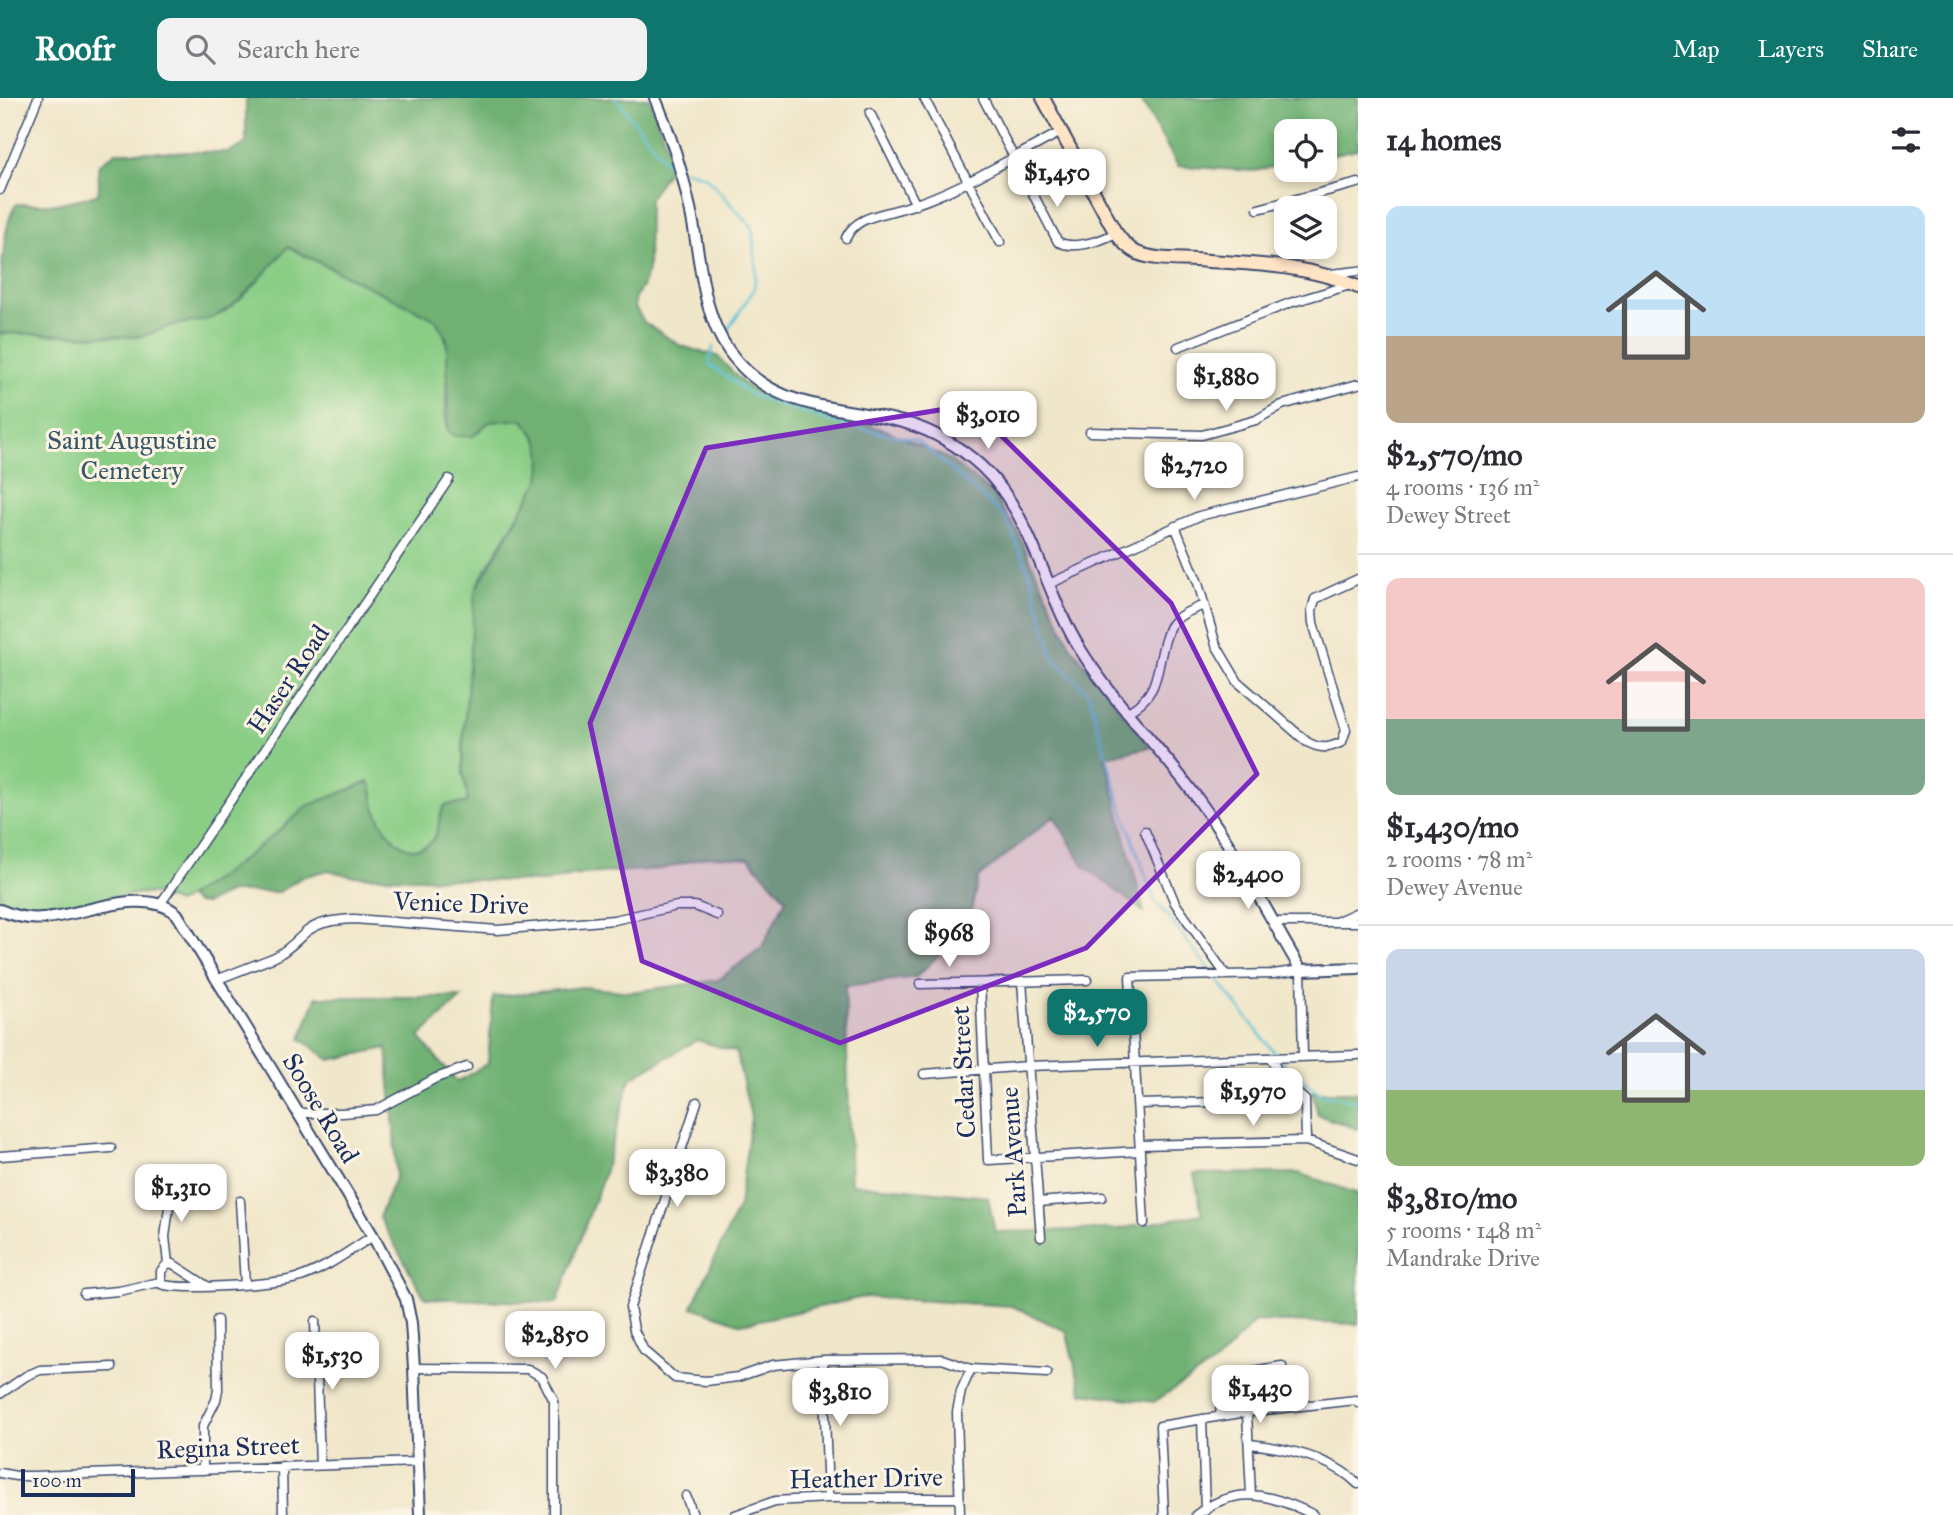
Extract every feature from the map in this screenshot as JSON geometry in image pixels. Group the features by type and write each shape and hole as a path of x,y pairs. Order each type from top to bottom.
{"main road":[{"path":"1043,98 1116,233 1129,248 1148,256 1268,266 1324,274 1356,286"}],"street":[{"path":"0,190 38,98"},
{"path":"655,98 682,174 710,310 721,339 753,377 784,397 810,405 906,423 935,435 966,454 994,480 1017,512 1062,615 1081,650 1126,713 1198,800 1301,970 1304,1056"},
{"path":"924,98 1000,242"},
{"path":"983,98 1058,242 1062,245 1096,242 1116,233"},
{"path":"870,113 916,205"},
{"path":"846,237 850,227 862,220 916,205 1061,132"},
{"path":"1258,209 1358,183"},
{"path":"1324,274 1358,271"},
{"path":"1178,347 1290,303 1356,286"},
{"path":"1090,432 1202,435 1256,420 1282,405 1358,384"},
{"path":"1049,584 1199,516 1358,477"},
{"name":"Haser Road","path":"161,903 449,479"},
{"path":"1175,526 1198,583 1216,645 1238,682 1307,742 1317,747 1329,748 1342,742 1346,730 1313,623 1312,610 1315,599 1358,579"},
{"path":"1126,713 1139,705 1153,690 1170,626 1183,614 1203,605"},
{"path":"1145,831 1175,903 1222,975"},
{"path":"0,910 41,919 129,902 161,903"},
{"name":"Soose Road","path":"161,903 177,914 373,1236 406,1299 411,1323 414,1368 419,1515"},
{"name":"Venice Drive","path":"216,980 275,957 314,927 332,921 354,919 516,930 614,920 677,906 695,906 717,915"},
{"path":"1334,923 1358,912"},
{"path":"1273,922 1358,922"},
{"path":"1144,1223 1130,977 1358,968"},
{"path":"920,984 1087,980"},
{"name":"Park Avenue","path":"1022,981 1041,1237"},
{"name":"Cedar Street","path":"980,982 988,1160 1035,1157"},
{"path":"924,1074 1028,1066 1358,1055"},
{"path":"1271,1058 1282,1080 1305,1100 1306,1141"},
{"path":"297,1112 342,1113 376,1110 436,1078 467,1067"},
{"path":"1138,1104 1305,1100"},
{"path":"697,1102 630,1307 635,1330 644,1351 675,1378 706,1381 738,1377 773,1365 823,1360 942,1359 971,1369 1047,1373"},
{"path":"1035,1157 1140,1148 1306,1141 1358,1159"},
{"path":"0,1156 111,1148"},
{"path":"160,1282 161,1271 168,1263 165,1237 172,1185"},
{"path":"1038,1202 1102,1197"},
{"path":"240,1201 246,1284"},
{"path":"84,1294 119,1291 160,1282 173,1288 288,1280 302,1276 373,1236"},
{"path":"168,1263 185,1270 207,1286"},
{"path":"203,1470 204,1420 216,1401 218,1390 217,1320"},
{"path":"315,1321 320,1465"},
{"path":"823,1360 828,1498"},
{"path":"1220,1416 1223,1376 1282,1366"},
{"path":"0,1394 32,1372 112,1367"},
{"path":"414,1368 528,1369 542,1377 554,1401 554,1515"},
{"path":"960,1515 957,1412 961,1391 971,1369"},
{"path":"1164,1515 1160,1426 1247,1412 1357,1402"},
{"path":"1247,1412 1251,1495"},
{"path":"1202,1419 1205,1512"},
{"path":"1250,1444 1268,1446 1309,1458 1342,1471 1358,1484"},
{"name":"Regina Street","path":"0,1473 34,1476 417,1462"},
{"path":"282,1466 283,1515"},
{"path":"1196,1515 1228,1497 1244,1494 1271,1498 1314,1515"},
{"path":"686,1496 693,1515"},
{"name":"Heather Drive","path":"735,1515 775,1501 828,1498 959,1498"}],"highlighted area":[{"path":"970,405 1171,603 1257,774 1086,948 840,1043 642,961 590,723 706,448"}],"green space":[{"path":"246,98 649,98 673,163 649,199 648,270 635,297 635,307 644,322 681,346 717,356 746,386 779,401 886,430 947,458 990,491 1017,531 1070,645 1150,747 1105,757 1144,912 1084,866 1054,816 978,878 968,927 916,977 845,986 851,1184 988,1197 995,1232 1118,1229 1202,1214 1194,1174 1299,1173 1358,1194 1358,1324 1255,1321 1216,1362 1154,1402 1082,1393 1066,1331 1012,1306 864,1297 742,1324 692,1307 739,1206 751,1117 736,1052 697,1040 630,1079 603,1177 557,1303 425,1298 379,1217 396,1176 387,1048 330,1060 301,1039 316,997 462,997 419,1037 457,1082 488,1063 493,997 583,987 631,992 718,980 762,947 786,899 749,858 708,856 662,869 583,874 544,882 351,876 328,870 302,877 279,892 230,892 205,904 196,903 188,897 228,871 307,806 369,782 380,820 395,840 407,848 421,848 432,841 445,805 466,803 468,798 463,773 463,744 475,591 540,479 541,469 540,446 534,433 522,419 489,422 473,436 455,436 448,431 447,339 435,319 288,247 237,302 208,319 134,337 0,333 4,245 11,213 17,204 56,204 97,195 99,165 116,152 228,152 241,147 246,142"},
{"path":"1140,98 1358,98 1358,149 1337,153 1337,119 1274,119 1274,167 1254,171 1178,166"},
{"name":"Saint Augustine Cemetery","path":"287,247 435,319 442,330 448,357 448,431 473,436 489,422 522,419 534,433 540,446 540,479 477,584 463,744 463,773 468,798 466,803 452,804 441,812 431,843 421,849 413,849 398,843 386,831 368,782 307,806 228,871 178,903 155,894 140,893 47,910 27,909 0,899 0,333 134,337 212,317 236,303"},
{"path":"1312,1092 1358,1092 1358,1129 1318,1115"}],"waterway":[{"path":"616,98 668,165 677,168"},
{"path":"684,170 706,177 752,227 756,270 754,289 728,330"},
{"path":"713,347 709,364 751,395 839,424 917,440 1005,517 1030,574 1053,657 1089,694 1119,800 1154,899 1277,1056"},
{"path":"1282,1061 1321,1094 1358,1102"}]}
